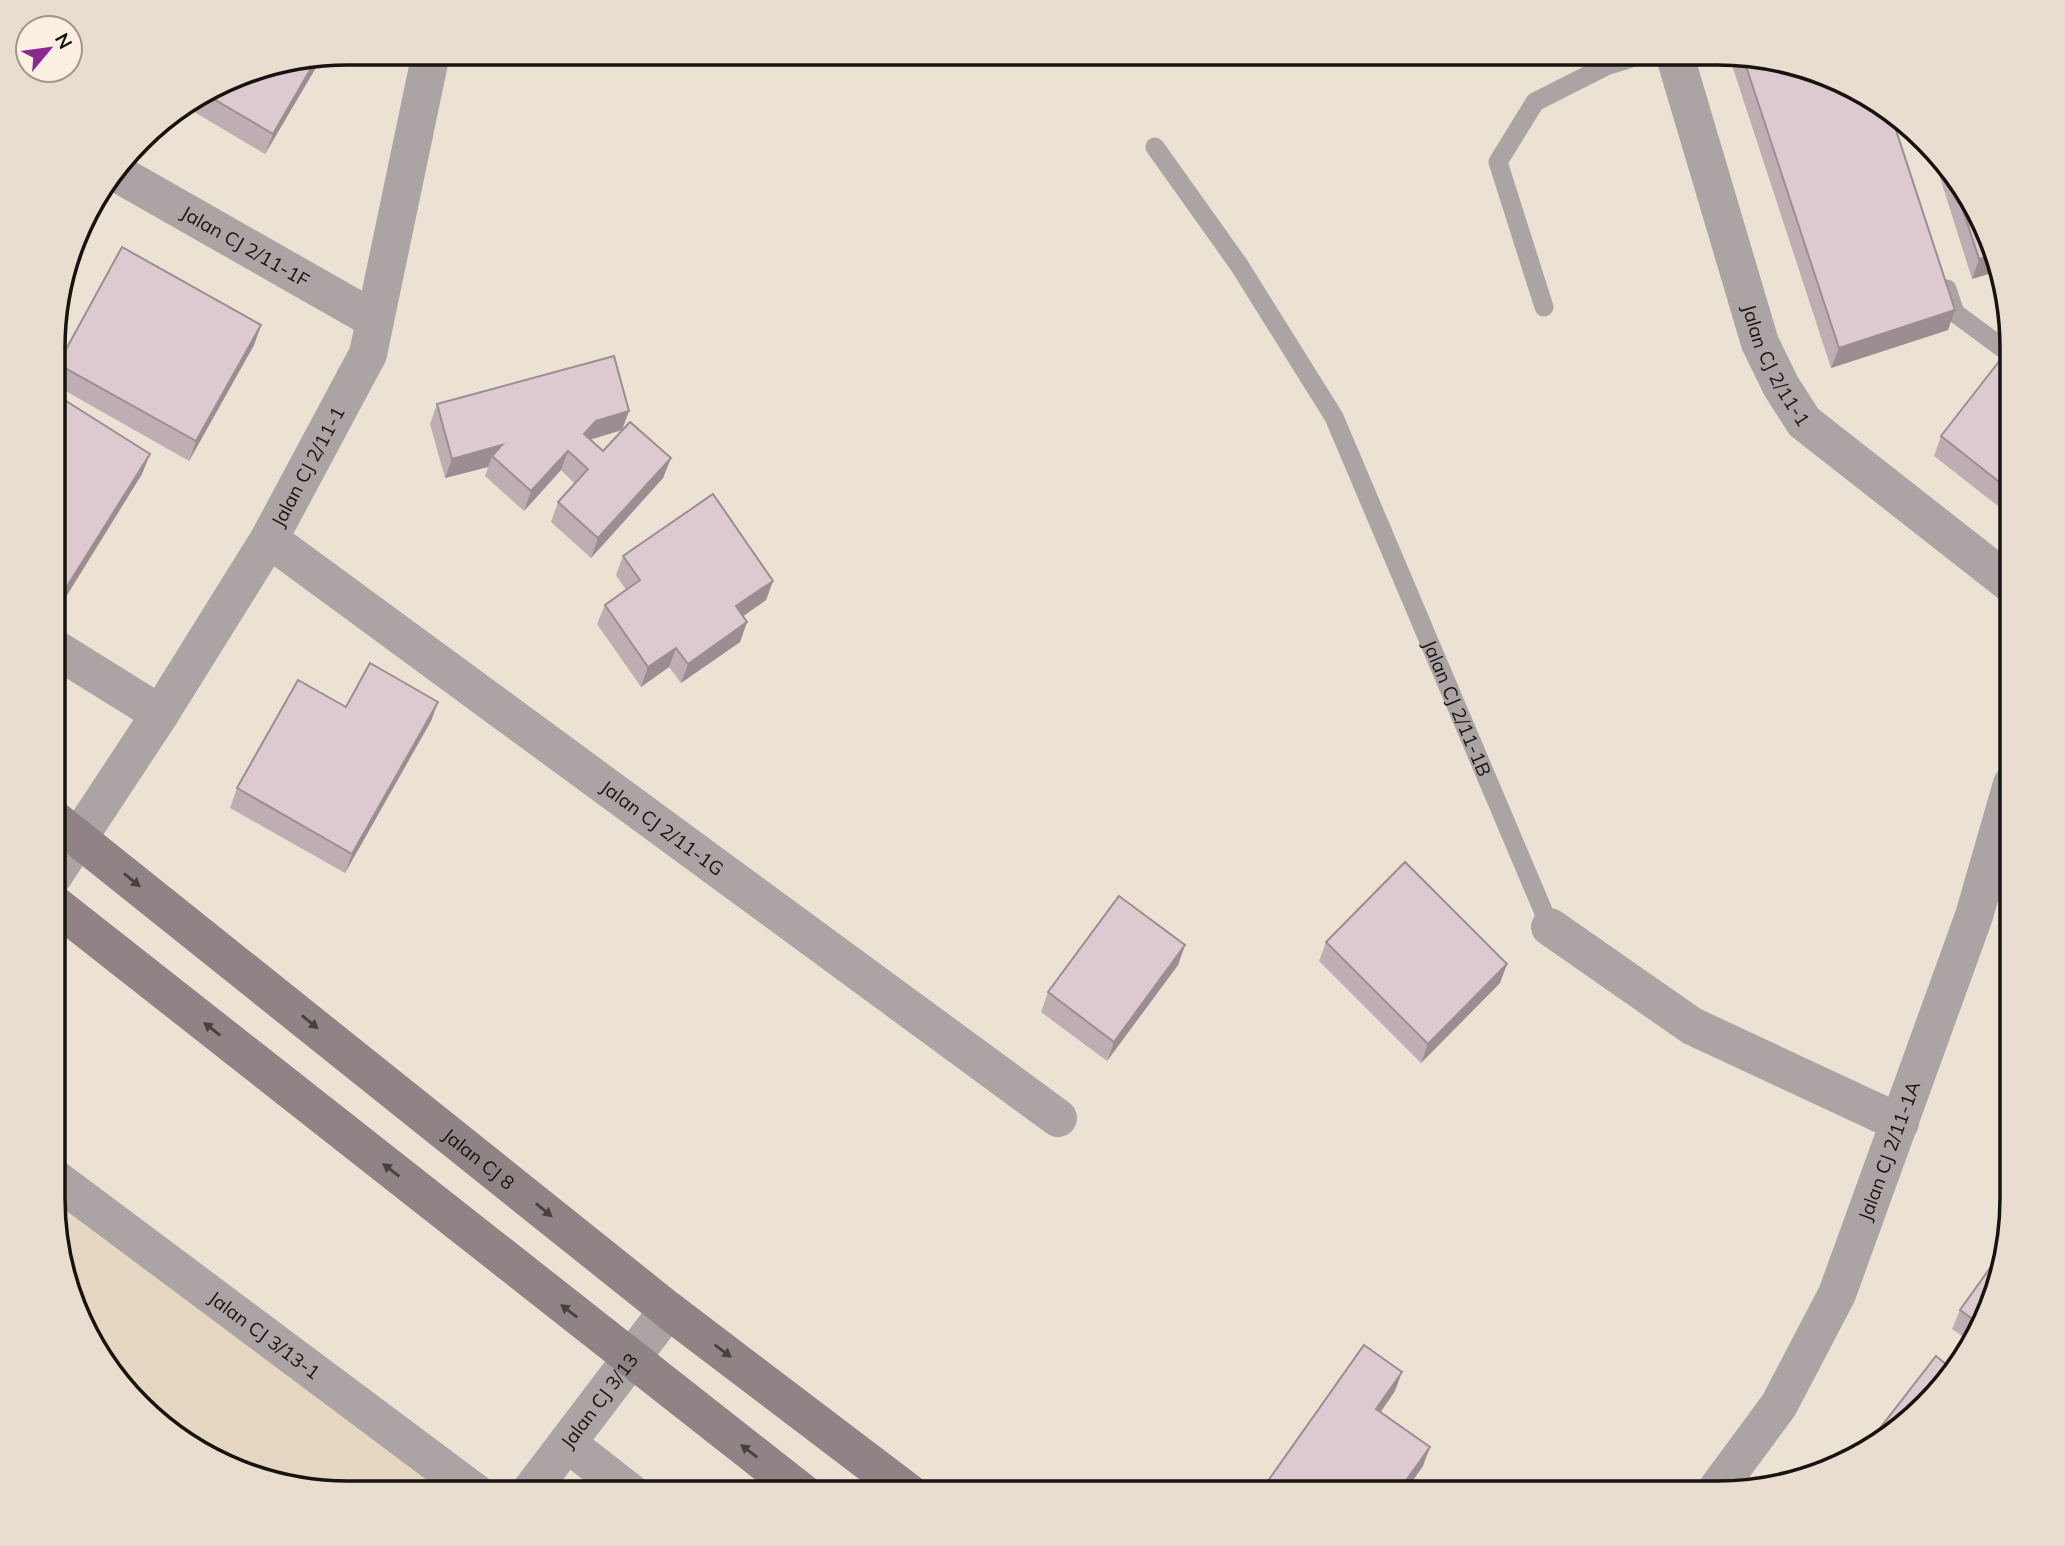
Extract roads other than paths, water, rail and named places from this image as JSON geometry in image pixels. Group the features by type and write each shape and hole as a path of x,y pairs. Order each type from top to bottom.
{"street":[{"name":"Jalan CJ 2/11-1","path":"66,828 160,714 269,539 368,354 428,65"},
{"name":"Jalan CJ 2/11-1","path":"1678,65 1760,343 1804,422 2000,576"},
{"name":"Jalan CJ 2/11-1F","path":"123,176 375,320"},
{"name":"Jalan CJ 2/11-1G","path":"269,539 1058,1118"},
{"path":"65,655 160,714"},
{"name":"Jalan CJ 2/11-1A","path":"1723,1481 1779,1405 1837,1294 1974,916 2000,826"},
{"name":"Jalan CJ 8","path":"66,828 668,1310 893,1481"},
{"path":"65,913 630,1360 787,1481"},
{"name":"Jalan CJ 2/11-1B","path":"1549,927 1692,1026 1900,1123"},
{"name":"Jalan CJ 3/13-1","path":"65,1186 460,1481"},
{"name":"Jalan CJ 3/13","path":"537,1481 668,1310"},
{"path":"567,1443 616,1481"}],"lane":[{"path":"1544,307 1498,162 1535,102 1608,65"},
{"name":"Jalan CJ 2/11-1B","path":"1155,147 1239,265 1334,417 1549,927"},
{"path":"1942,275 1955,313 2000,346"}]}
